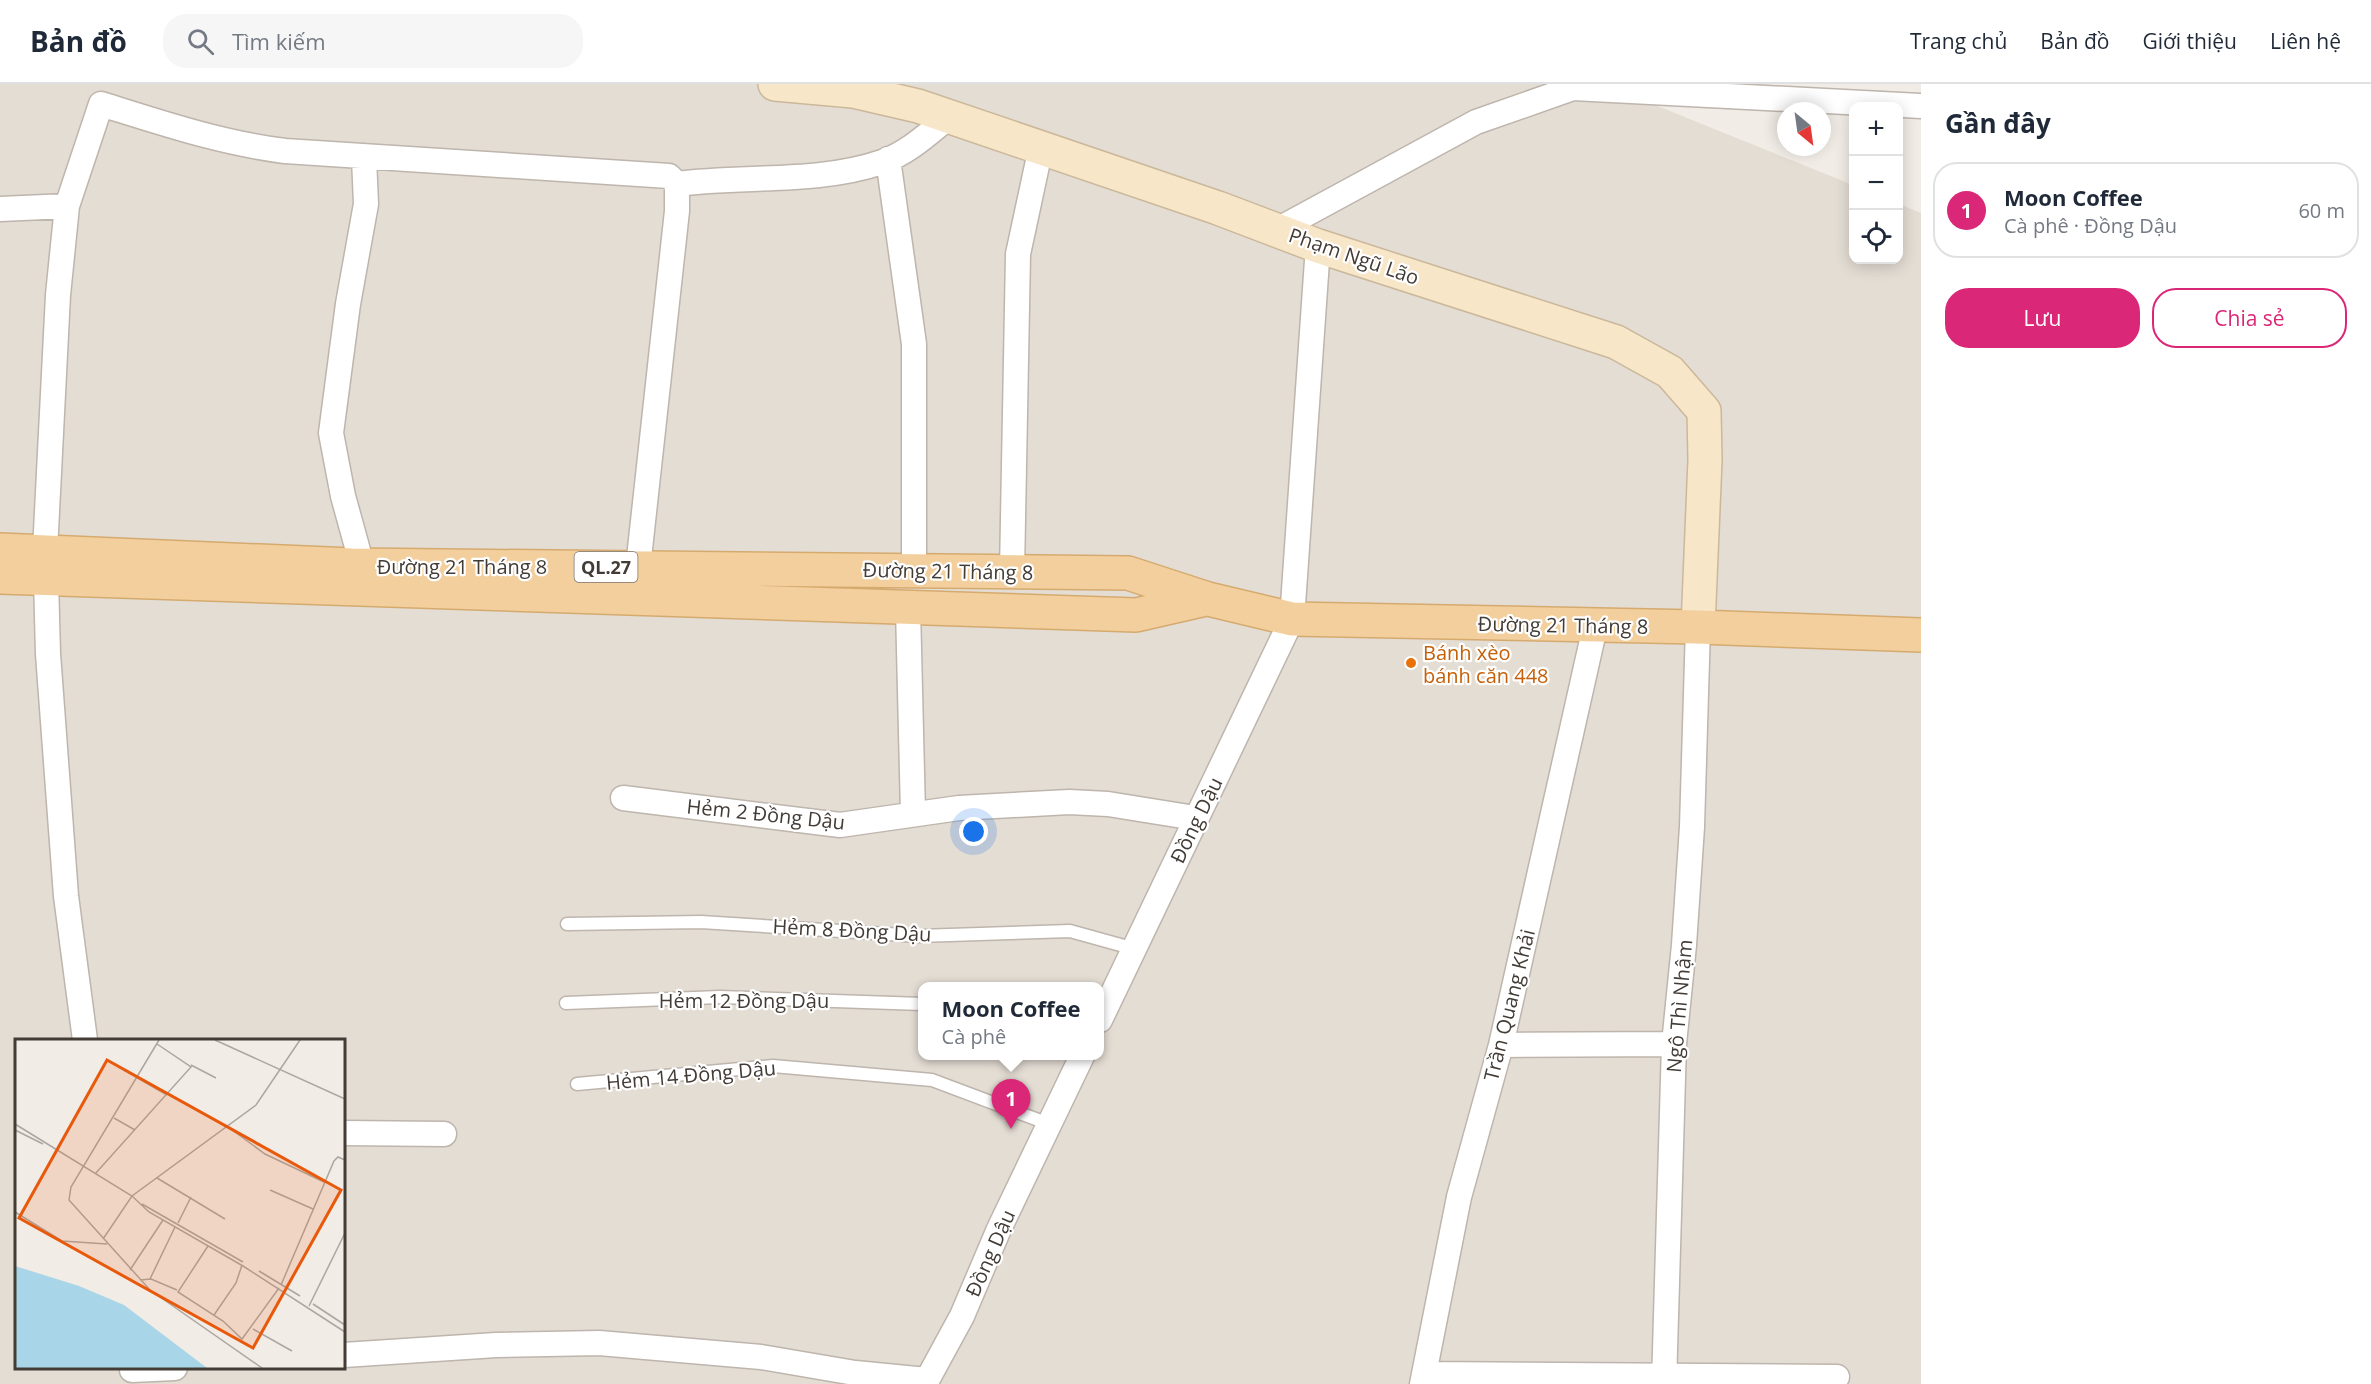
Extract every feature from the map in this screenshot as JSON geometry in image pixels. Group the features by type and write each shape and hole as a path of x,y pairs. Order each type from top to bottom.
{"main road":[{"name":"Đường 21 Tháng 8","path":"0,550 45,565 908,608 1136,615 1208,599"},
{"name":"Đường 21 Tháng 8","path":"0,577 45,565 638,567 1128,573 1208,599 1292,619 1595,627 1698,627 1921,635"}],"street":[{"name":"Phạm Ngũ Lão","path":"775,84 853,91 950,116 1318,246 1616,342 1670,372 1704,411 1705,460 1698,627"},
{"path":"1277,230 1476,122 1573,88 1921,106"},
{"path":"85,1039 66,896 48,654 45,565 58,295 67,206 101,104 186,131 244,146 364,158 669,177 676,184 677,211 638,567"},
{"path":"676,184 796,177 856,168 888,159 914,146 950,116"},
{"path":"1012,572 1018,254 1041,147"},
{"path":"362,565 343,496 331,433 348,304 366,204 364,158"},
{"path":"888,159 914,344 914,571"},
{"path":"0,208 67,206"},
{"path":"1292,619 1318,246"},
{"path":"908,608 913,814"},
{"name":"Đồng Dậu","path":"1104,1012 1292,619"},
{"name":"Trần Quang Khải","path":"1423,1379 1460,1197 1501,1045 1595,627"},
{"name":"Ngô Thì Nhậm","path":"1664,1380 1674,1044 1692,827 1698,627"},
{"name":"Hẻm 2 Đồng Dậu","path":"623,798 840,825 913,814 1011,804 1069,802 1108,804 1195,818"},
{"path":"1501,1045 1674,1044"},
{"name":"Đồng Dậu","path":"926,1382 962,1316 999,1229 1080,1060"},
{"path":"345,1133 444,1134"},
{"path":"345,1355 496,1345 599,1343 761,1357 926,1382"},
{"path":"133,1374 168,1369"},
{"path":"1423,1379 1664,1380 1837,1377"}],"lane":[{"name":"Hẻm 8 Đồng Dậu","path":"567,924 701,922 919,936 1070,931 1135,949"},
{"name":"Hẻm 12 Đồng Dậu","path":"566,1003 720,997 918,1004"},
{"name":"Hẻm 14 Đồng Dậu","path":"577,1084 772,1066 932,1080 1049,1124"}],"shaded area":[{"path":"0,84 1603,84 1849,183 1849,264 1903,264 1903,206 1921,213 1921,1384 0,1384"}],"place":[{"name":"Bánh xèo bánh căn 448","path":"1411,663"},
{"name":"Moon Coffee","path":"1011,1129"}]}
